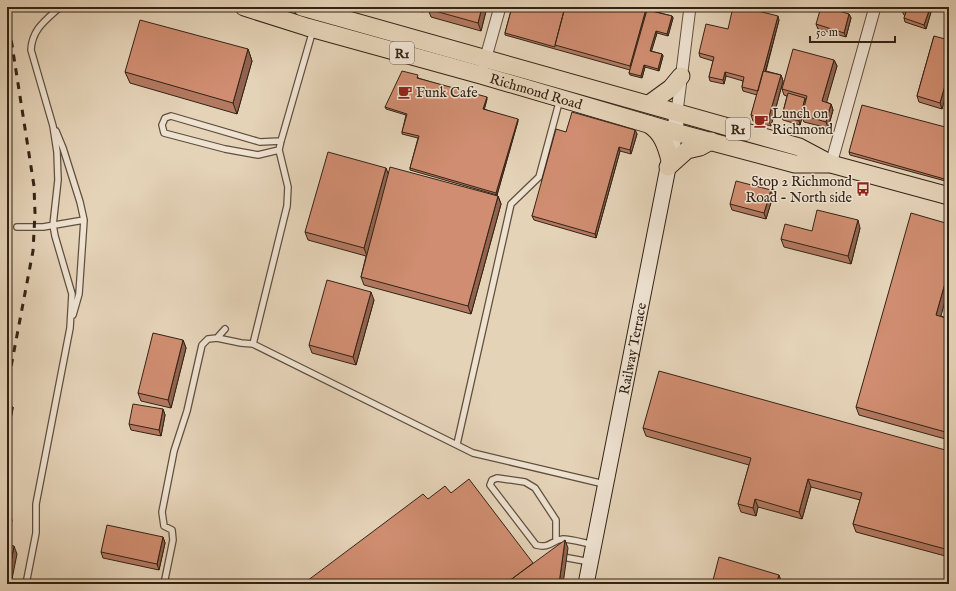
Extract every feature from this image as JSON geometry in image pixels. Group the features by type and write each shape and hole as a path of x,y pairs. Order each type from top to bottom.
{"main road":[{"name":"Richmond Road","path":"244,7 310,28 649,104 799,147 831,164 949,196"},
{"name":"Richmond Road","path":"308,8 483,67 560,98 675,132 796,164 831,164"},
{"path":"649,104 671,88 681,76"},
{"name":"Railway Terrace","path":"586,584 675,132 677,112"},
{"path":"648,124 656,129 665,142 669,163 687,150 712,142"}],"street":[{"path":"483,67 500,7"},
{"path":"677,112 690,7"},
{"path":"831,164 875,7"},
{"path":"308,8 310,28"}],"lane":[{"path":"60,7 36,31 32,41 31,50 53,126 59,167 53,225 72,294 70,328"},
{"path":"253,344 287,206 288,187 279,150 280,141 310,28"},
{"path":"457,444 511,204 539,177 560,98"},
{"path":"279,150 258,154 225,149 164,133 162,125 165,118 171,116 260,142 280,141"},
{"path":"26,584 36,533 36,504 70,328 79,294 84,220 63,148 53,126"},
{"path":"17,227 43,227 84,220"},
{"path":"217,338 224,329"},
{"path":"164,584 173,540 172,530 164,526 162,512 174,451 187,411 202,345 208,339 217,338 253,344 473,453 606,484"},
{"path":"556,541 556,520 535,488 525,482 497,478 492,480 490,485 536,545 547,546 562,539 594,545"},
{"path":"555,559 563,557 591,562"}],"building":[{"path":"429,7 482,7 478,23 428,9"},
{"path":"512,7 565,7 555,47 505,33"},
{"path":"565,7 637,7 646,9 630,66 555,45"},
{"path":"733,7 742,7 778,16 758,91 742,87 744,77 725,72 723,80 709,77 714,57 699,53 706,24 728,29"},
{"path":"821,7 826,7 849,14 844,33 816,24"},
{"path":"904,7 930,8 924,25 904,18 906,12 902,11"},
{"path":"647,10 672,16 667,34 656,31 650,51 662,54 658,69 644,65 641,76 629,73"},
{"path":"140,20 248,49 233,103 125,72"},
{"path":"934,36 949,40 949,71 940,103 917,96"},
{"path":"793,49 834,60 822,101 831,104 826,122 802,115 807,96 782,89"},
{"path":"402,71 418,75 417,78 487,97 483,109 518,119 496,193 410,168 419,136 402,132 407,114 385,107"},
{"path":"763,71 781,75 768,120 751,115"},
{"path":"788,93 805,98 799,121 782,116"},
{"path":"862,105 949,128 948,180 849,152"},
{"path":"572,112 635,130 630,150 619,147 595,234 532,216 556,129 566,132"},
{"path":"328,152 386,168 364,248 305,232"},
{"path":"390,167 498,196 468,306 361,277"},
{"path":"736,181 771,190 764,213 730,204"},
{"path":"817,210 858,220 848,256 781,239 785,224 812,231"},
{"path":"911,213 949,224 949,269 936,315 949,319 949,433 856,407"},
{"path":"327,280 371,292 353,357 309,345"},
{"path":"153,333 183,340 168,400 138,393"},
{"path":"659,371 949,451 949,550 853,524 862,493 808,479 799,512 755,499 753,508 738,504 751,458 643,428"},
{"path":"133,404 163,409 159,430 129,424"},
{"path":"7,406 13,407 7,436"},
{"path":"469,479 533,563 505,584 303,584 423,494 428,499 445,486 451,493"},
{"path":"7,517 11,518 7,540"},
{"path":"107,525 163,537 157,564 101,552"},
{"path":"565,540 559,584 505,584"},
{"path":"7,545 14,546 7,583"},
{"path":"719,557 779,575 776,584 712,584"}],"railway":[{"path":"7,13 34,186 35,213 33,251 7,388"}],"place":[{"name":"Funk Cafe","path":"405,92"},
{"name":"Lunch on Richmond","path":"761,121"},
{"name":"Stop 2 Richmond Road - North side","path":"863,189"}]}
